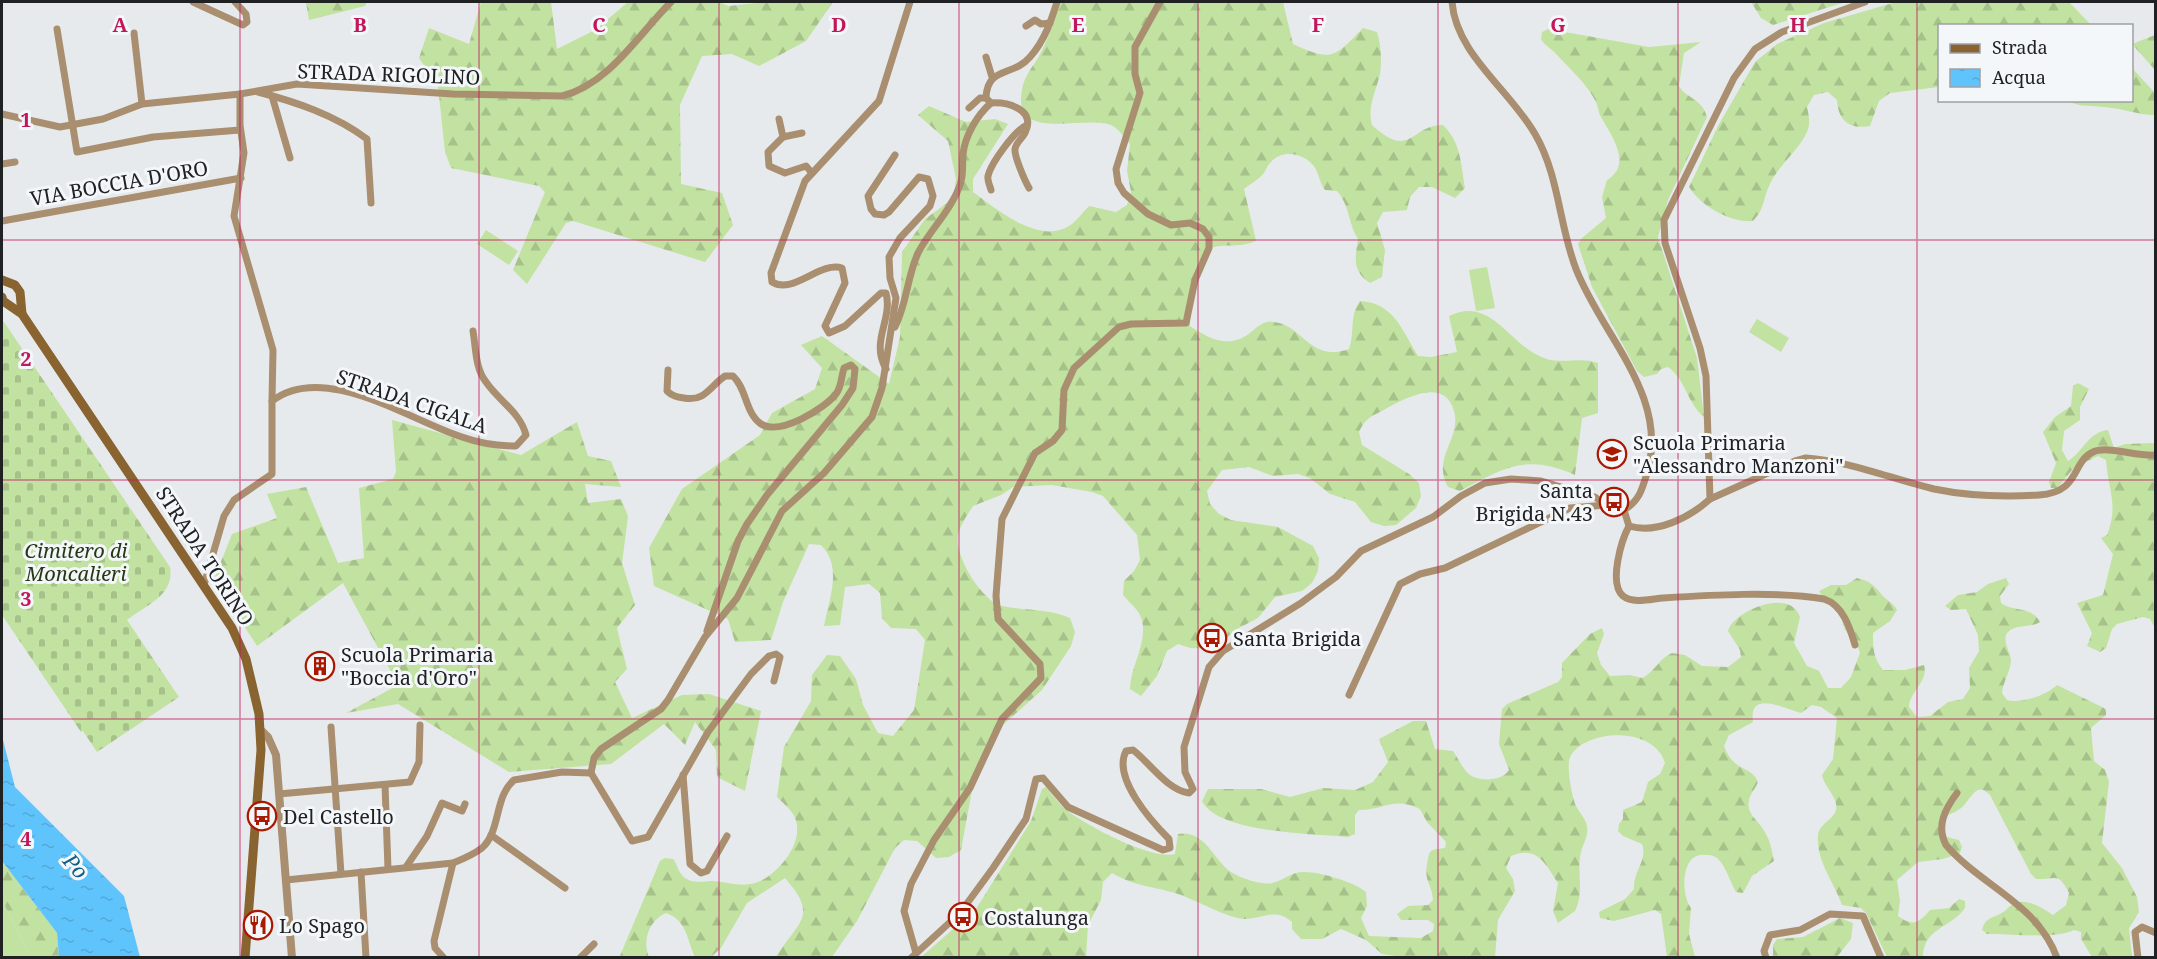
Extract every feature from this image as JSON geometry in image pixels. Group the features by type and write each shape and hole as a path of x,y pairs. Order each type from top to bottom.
{"main road":[{"name":"STRADA TORINO","path":"2,280 15,285 20,292 22,314"},
{"name":"STRADA TORINO","path":"2,297 3,301 22,314 204,585 242,648 251,675 261,730 256,843 245,957"}],"street":[{"path":"193,2 234,24 243,25 247,22 246,14 235,2"},
{"name":"STRADA RIGOLINO","path":"2,114 60,127 104,119 142,104 240,94 297,84 389,91 562,96 579,92 600,78 671,2"},
{"path":"886,369 879,354 888,306 886,292 881,293 845,326 829,333 825,326 845,283 842,268 829,268 783,285 771,281 772,270 805,181 879,101 910,2"},
{"path":"891,335 903,309 919,251 958,192 963,177 963,153 967,138 989,100 987,84 992,77 1015,68 1029,59 1050,23 1058,2"},
{"path":"1160,2 1135,47 1135,74 1140,93 1116,169 1118,183 1124,193 1148,214 1171,225 1190,223 1203,228 1209,237 1209,248 1195,280 1186,323 1131,324 1119,327 1074,368 1064,390 1062,430 1053,441 1035,453 1006,507 1002,519 996,596 998,619 1040,664 1041,678 1002,719 970,788 934,840 911,884 904,911 914,955 960,913 993,868 1026,819 1036,779 1043,778 1068,807 1162,850 1170,848 1169,840 1149,820 1128,781 1123,766 1126,751 1133,750 1159,774 1183,792 1189,793 1193,789 1185,772 1184,747 1209,667 1223,651 1301,603 1336,577 1361,551 1433,517 1461,496 1485,483 1511,479 1541,481 1595,497 1606,505"},
{"path":"1452,2 1457,29 1464,43 1524,114 1537,136 1552,175 1565,236 1576,269 1642,390 1651,425 1651,460 1640,497 1624,510"},
{"path":"1710,499 1706,376 1700,348 1665,243 1664,220 1734,78 1755,49 1782,32 1865,2"},
{"path":"1026,26 1035,20 1041,24 1050,23"},
{"path":"57,29 77,152 153,137 240,130"},
{"path":"134,33 142,104"},
{"path":"986,57 992,77"},
{"path":"254,91 315,110 355,130 367,139 371,203"},
{"path":"204,585 224,516 234,500 272,474 273,350 234,216 242,178 244,153 240,130 240,94"},
{"path":"273,96 282,136 290,158"},
{"path":"969,108 980,98 1007,102 1018,107 1027,124 1025,132 1015,146 1016,155 1029,188"},
{"path":"779,119 783,137"},
{"path":"991,190 988,176 1012,135 1027,124"},
{"path":"802,133 783,137 768,152 769,166 785,172 806,166 812,173"},
{"path":"774,681 780,657 776,654 769,656 752,674 708,732 648,837 632,841 591,773 594,758 601,749 661,709 705,637 738,598 782,511 824,473 872,417 886,369 897,298 890,278 889,257 900,238 930,206 933,196 928,179 919,177 889,212 884,215 875,214 867,201 868,196 895,155"},
{"path":"2,164 15,162"},
{"name":"VIA BOCCIA D'ORO","path":"2,220 242,178"},
{"name":"STRADA CIGALA","path":"272,401 282,393 300,388 336,388 462,438 499,447 516,447 526,435 523,423 484,381 477,364 473,331"},
{"path":"668,370 667,391 689,399 702,397 724,376 733,376 740,384 756,419 762,424 773,427 799,420 820,408 839,389 844,368 851,365 855,371 853,388 842,405 767,495 747,524 738,541 705,637"},
{"path":"1629,526 1642,530 1654,529 1695,511 1710,499 1806,458 1936,489 2007,496 2056,491 2073,478 2088,454 2098,450 2130,455 2156,454"},
{"path":"1349,694 1400,584 1420,574 1444,568 1570,508 1606,505 1624,510"},
{"path":"1624,510 1629,526 1622,539 1617,566 1617,582 1623,596 1635,600 1703,596 1824,599 1836,606 1849,626 1855,645"},
{"path":"279,794 410,782 419,762 420,725"},
{"path":"331,727 342,874"},
{"path":"261,730 268,737 276,754 292,957"},
{"path":"286,880 453,863 484,847 491,835 501,800 514,780 562,772 591,773"},
{"path":"683,775 690,864 693,870 701,873 707,871 727,836"},
{"path":"385,785 388,869"},
{"path":"1957,793 1942,822 1941,836 1946,845 2036,920 2053,946 2057,957"},
{"path":"406,867 427,836 442,803 462,811 465,804"},
{"path":"491,835 565,888"},
{"path":"444,957 435,948 434,941 453,863"},
{"path":"361,872 366,957"},
{"path":"1766,957 1764,951 1770,935 1800,930 1830,914 1863,916 1881,957"},
{"path":"2138,957 2135,932 2142,927 2156,933"},
{"path":"580,957 594,944"}],"green space":[{"path":"306,2 367,2 365,6 309,20"},
{"path":"481,2 551,2 557,49 595,30 628,2 719,2 728,6 767,2 833,2 806,41 759,66 732,54 702,56 680,105 681,184 722,193 733,225 705,262 573,221 566,223 527,284 513,270 545,192 539,186 451,168 445,152 438,86 419,58 429,28 469,44"},
{"path":"1057,2 1283,2 1293,44 1325,55 1338,51 1363,28 1377,32 1381,63 1371,105 1372,125 1385,135 1403,141 1432,126 1443,125 1457,146 1465,188 1455,198 1432,187 1419,187 1410,197 1407,210 1383,212 1377,223 1385,250 1382,277 1370,283 1360,274 1356,264 1358,239 1337,191 1325,190 1315,168 1309,161 1298,155 1281,155 1270,163 1261,176 1244,189 1256,241 1205,250 1191,300 1190,326 1208,337 1228,341 1246,336 1264,323 1274,322 1292,329 1316,347 1336,352 1349,349 1354,312 1360,301 1372,303 1389,312 1402,328 1418,356 1431,357 1457,352 1449,316 1464,311 1477,312 1489,317 1532,352 1544,358 1598,363 1598,413 1582,418 1575,475 1558,468 1529,464 1503,470 1460,491 1448,487 1443,466 1454,430 1454,411 1449,401 1434,392 1404,399 1387,408 1366,421 1359,432 1362,445 1409,474 1419,483 1421,496 1416,508 1396,525 1384,526 1371,522 1355,502 1330,494 1310,478 1298,474 1273,476 1249,467 1222,470 1207,491 1210,504 1219,514 1231,520 1278,527 1313,546 1319,558 1318,571 1312,583 1302,591 1275,597 1258,618 1235,630 1215,649 1190,648 1178,644 1167,651 1157,676 1141,696 1130,689 1142,641 1142,622 1139,613 1123,595 1124,581 1134,571 1140,560 1137,535 1103,496 1052,485 1013,487 1001,495 973,506 960,527 958,544 965,565 978,587 986,596 1002,606 1053,613 1070,618 1075,632 1071,646 1042,690 1003,725 973,785 961,850 949,857 936,858 917,841 904,840 895,848 857,921 832,957 776,957 798,926 803,910 795,891 785,878 747,903 721,948 711,957 695,957 682,926 678,920 666,913 655,921 648,932 646,944 649,957 619,958 660,861 665,858 673,859 683,876 691,881 746,885 758,882 783,863 794,844 797,833 797,823 793,814 777,797 784,747 811,701 812,675 827,655 840,656 856,679 863,705 878,733 893,736 914,710 925,640 916,629 891,628 882,618 880,593 869,584 845,587 840,625 824,626 833,584 833,573 828,554 821,545 809,544 783,602 771,640 735,642 728,619 654,586 649,548 682,489 760,435 772,413 815,389 822,368 801,345 822,336 889,384 900,337 902,252 925,219 947,203 954,192 956,179 948,141 918,115 929,106 966,122 995,119 1008,124 973,179 973,192 1018,222 1045,231 1057,231 1072,224 1089,206 1116,212 1127,205 1131,192 1127,171 1130,144 1119,131 1111,125 1098,123 1038,122 1028,116 1022,106 1024,81 1048,37"},
{"path":"1751,2 1845,2 1773,25 1761,18"},
{"path":"1896,2 2069,2 2090,24 1938,24 1938,87 1890,93 1879,101 1870,126 1863,127 1851,125 1842,118 1837,100 1828,92 1814,95 1807,107 1808,131 1774,177 1760,212 1753,221 1735,219 1708,207 1689,187 1718,126 1755,62 1777,44 1824,23"},
{"path":"1548,29 1649,47 1701,42 1684,53 1679,86 1698,102 1707,117 1668,200 1658,237 1697,358 1704,417 1694,405 1679,378 1668,367 1661,369 1657,374 1644,377 1637,371 1592,287 1578,244 1606,218 1602,197 1607,180 1619,166 1619,157 1614,140 1600,115 1593,96 1541,39 1542,32"},
{"path":"2156,35 2155,70 2133,45"},
{"path":"2133,69 2155,93 2155,115 2142,114 2070,102 2133,102"},
{"path":"486,230 518,251 509,265 477,244"},
{"path":"1487,267 1495,308 1476,311 1469,270"},
{"path":"1757,319 1789,338 1781,352 1749,332"},
{"name":"Cimitero di Moncalieri","path":"4,322 170,567 170,577 164,592 127,620 179,697 97,752 2,615 2,324"},
{"path":"2078,383 2089,389 2080,407 2080,420 2064,431 2062,450 2068,461 2095,434 2108,430 2114,448 2125,444 2155,443 2155,628 2150,619 2143,617 2117,624 2112,629 2106,648 2100,652 2087,646 2092,633 2077,603 2103,595 2113,554 2101,538 2107,535 2112,515 2112,498 2106,460 2098,456 2074,468 2057,488 2051,488 2049,482 2056,463 2043,432 2055,417 2071,406 2073,386"},
{"path":"392,420 521,455 577,422 588,456 611,461 621,487 585,484 588,503 621,499 628,516 622,563 635,605 617,628 627,669 615,682 632,718 682,695 709,694 761,711 745,791 717,777 716,750 695,722 685,745 664,724 611,764 509,772 398,704 346,713 398,685 343,583 257,646 214,579 232,534 277,518 267,494 306,487 338,563 364,558 359,488 393,479 396,472"},
{"path":"1857,578 1871,584 1897,610 1890,621 1873,633 1875,657 1883,670 1905,670 1924,665 1924,676 1912,696 1909,707 1917,717 1930,716 1948,702 1963,699 1970,688 1969,668 1979,651 1978,635 1966,609 1951,610 1945,606 1958,595 1977,592 1988,584 2006,578 2009,584 2000,596 2001,603 2011,608 2027,611 2037,617 2040,622 2015,628 2006,635 2011,660 2002,693 2007,700 2019,701 2034,698 2057,685 2106,709 2106,715 2091,728 2094,761 2105,770 2109,782 2102,843 2122,868 2137,897 2139,912 2129,928 2132,957 2092,957 2081,939 2081,932 2074,930 2055,935 2044,935 1987,934 1982,930 1988,920 2018,902 2034,904 2053,915 2066,905 2069,893 2059,879 2036,879 2031,874 1990,795 1986,791 1978,790 1961,808 1944,817 1942,830 1947,837 1959,840 1962,847 1960,853 1943,859 1918,862 1897,880 1900,901 1898,916 1908,922 1919,921 1930,910 1949,908 1959,899 1965,901 1965,908 1933,934 1924,947 1923,957 1887,957 1866,913 1861,908 1842,905 1826,871 1818,845 1819,830 1832,817 1836,809 1835,800 1822,775 1833,759 1837,718 1821,707 1812,705 1801,713 1777,705 1762,704 1756,706 1753,712 1753,722 1729,735 1724,746 1733,761 1751,773 1758,782 1748,805 1767,837 1774,861 1752,876 1743,893 1736,892 1721,862 1715,857 1697,856 1691,860 1687,867 1684,885 1691,908 1689,934 1695,957 1667,957 1661,914 1655,910 1614,921 1600,918 1599,912 1625,899 1634,889 1634,882 1642,861 1642,844 1623,836 1618,831 1623,819 1623,810 1642,802 1648,782 1660,774 1665,763 1658,751 1647,742 1619,735 1589,741 1578,748 1569,761 1573,796 1587,829 1581,852 1580,889 1575,911 1558,923 1553,911 1558,883 1549,869 1534,854 1520,853 1511,856 1506,868 1513,879 1515,891 1498,920 1495,957 1409,958 1382,954 1366,940 1341,929 1322,939 1301,939 1292,929 1292,922 1280,915 1274,914 1251,919 1237,918 1178,894 1137,884 1112,873 1103,882 1101,900 1088,925 1086,957 920,958 976,909 1031,821 1042,789 1046,787 1073,815 1135,847 1164,855 1175,854 1178,834 1187,834 1202,841 1231,872 1250,880 1267,884 1296,873 1312,872 1353,884 1366,892 1367,906 1361,918 1369,936 1421,938 1433,931 1434,924 1428,920 1401,920 1397,914 1408,906 1428,905 1433,900 1427,879 1428,859 1431,851 1445,848 1446,842 1427,822 1420,809 1411,805 1396,804 1359,810 1355,815 1355,834 1348,837 1292,833 1246,826 1211,812 1202,801 1208,789 1261,789 1290,797 1323,788 1355,790 1373,782 1388,762 1379,739 1413,721 1426,721 1435,749 1453,751 1470,775 1485,779 1502,776 1509,770 1499,744 1502,709 1507,704 1558,682 1562,677 1562,663 1590,634 1602,628 1604,634 1597,653 1601,665 1610,676 1630,675 1642,678 1672,653 1685,655 1702,666 1728,667 1741,657 1740,650 1728,631 1732,624 1740,616 1762,605 1785,603 1794,608 1800,617 1794,643 1807,666 1819,671 1828,688 1841,688 1851,677 1860,653 1856,640 1845,630 1839,610 1826,603 1819,591 1831,585 1846,585"},
{"path":"2,861 57,933 59,957 31,957 2,900"},
{"path":"2,900 31,957 2,957"},
{"path":"1840,918 1853,923 1851,939 1837,957 1773,957 1773,945 1777,939 1803,937"}],"water":[{"name":"Po","path":"2,736 15,787 124,896 140,957 59,957 57,933 2,861"}],"place":[{"name":"Scuola Primaria \"Alessandro Manzoni\"","path":"1612,454"},
{"name":"Santa Brigida N.43","path":"1614,502"},
{"name":"Santa Brigida","path":"1212,638"},
{"name":"Scuola Primaria \"Boccia d'Oro\"","path":"320,666"},
{"name":"Del Castello","path":"262,816"},
{"name":"Costalunga","path":"963,917"},
{"name":"Lo Spago","path":"258,925"}]}
